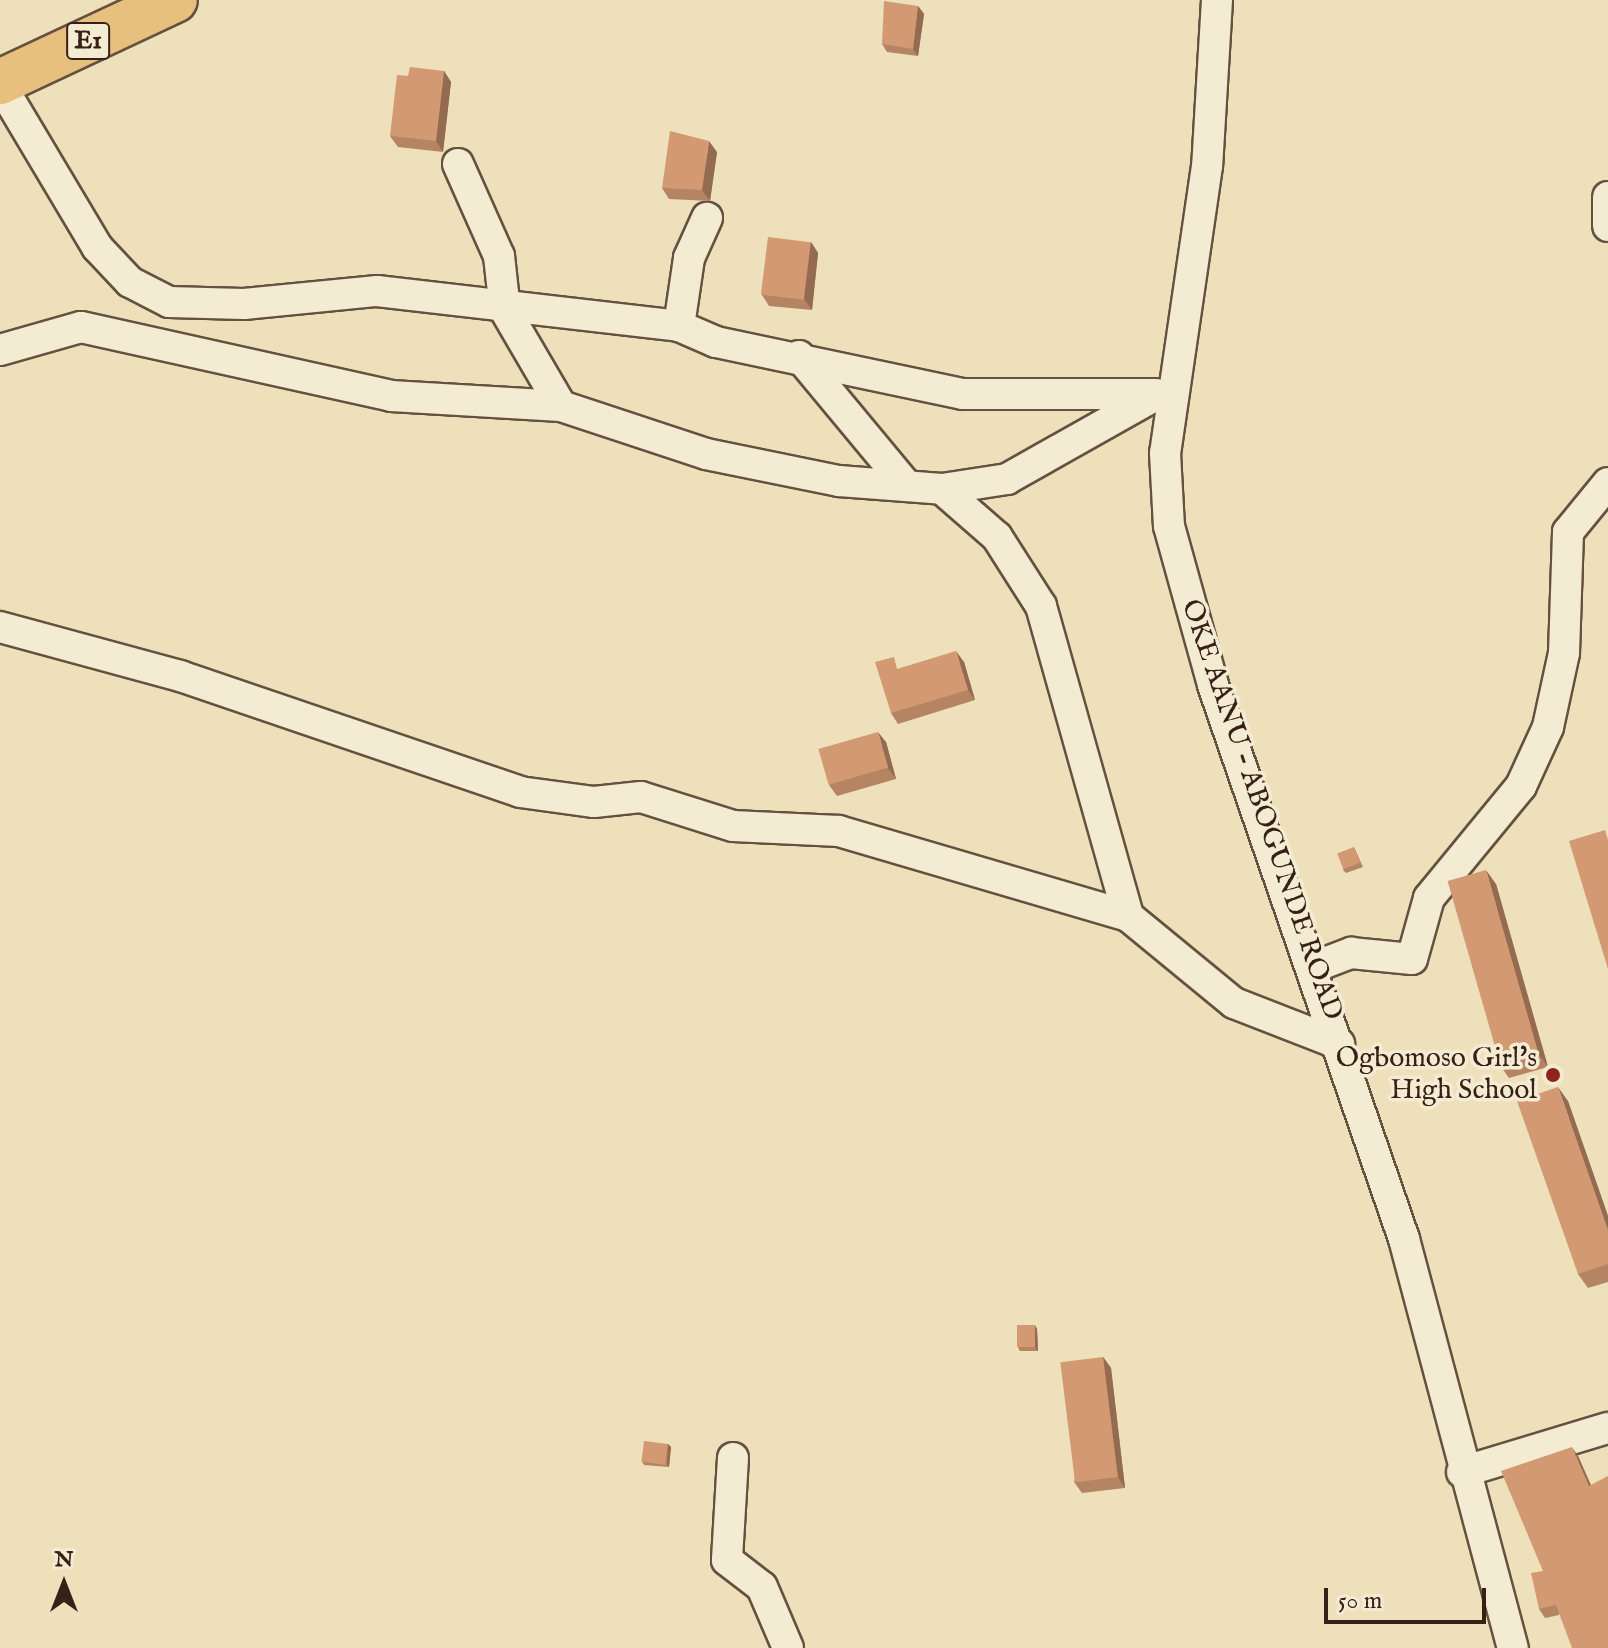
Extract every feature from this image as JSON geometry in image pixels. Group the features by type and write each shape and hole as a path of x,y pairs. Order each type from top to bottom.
{"highway":[{"name":"E1","path":"0,83 175,0"}],"street":[{"name":"OKE AANU - ABOGUNDE ROAD","path":"1218,6 1207,166 1166,386 1165,453 1169,526 1213,685 1314,967 1404,1239 1462,1472 1513,1648"},
{"path":"0,83 97,247 130,282 169,302 244,304 377,291 679,326 716,342 799,356 962,394 1166,386"},
{"path":"458,164 499,256 504,306 561,406"},
{"path":"1608,197 1608,226"},
{"path":"679,326 689,258 707,218"},
{"path":"0,350 81,327 391,396 561,406 706,454 942,489 1007,479 1166,386"},
{"path":"799,356 907,486"},
{"path":"1314,967 1351,953 1412,959 1429,898 1521,786 1548,727 1564,653 1568,532 1608,483"},
{"path":"942,489 997,537 1041,606 1128,916"},
{"path":"0,627 180,676 520,792 594,802 641,797 733,826 839,831 1128,916 1234,1003 1339,1044"},
{"path":"1462,1472 1608,1428"},
{"path":"733,1458 727,1560 762,1587 788,1648"}],"building":[{"path":"884,1 918,6 913,49 882,44"},
{"path":"410,67 444,71 436,141 390,136 397,75 408,76"},
{"path":"670,131 709,141 702,190 662,188"},
{"path":"768,237 811,242 804,300 761,295"},
{"path":"956,651 968,690 891,713 875,662 894,657 897,669"},
{"path":"878,732 888,768 829,785 818,749"},
{"path":"1605,830 1608,840 1608,969 1569,841"},
{"path":"1354,847 1360,863 1343,869 1337,853"},
{"path":"1486,870 1538,1053 1500,1064 1448,881"},
{"path":"1558,1087 1608,1230 1608,1264 1578,1274 1517,1101"},
{"path":"1017,1325 1035,1325 1035,1347 1017,1347"},
{"path":"1103,1357 1118,1477 1075,1482 1060,1362"},
{"path":"644,1441 668,1444 665,1465 641,1462"},
{"path":"1572,1447 1589,1486 1608,1476 1608,1648 1572,1648 1556,1605 1539,1609 1531,1573 1543,1571 1501,1471"}],"place":[{"name":"Ogbomoso Girl's High School","path":"1553,1075"}]}
